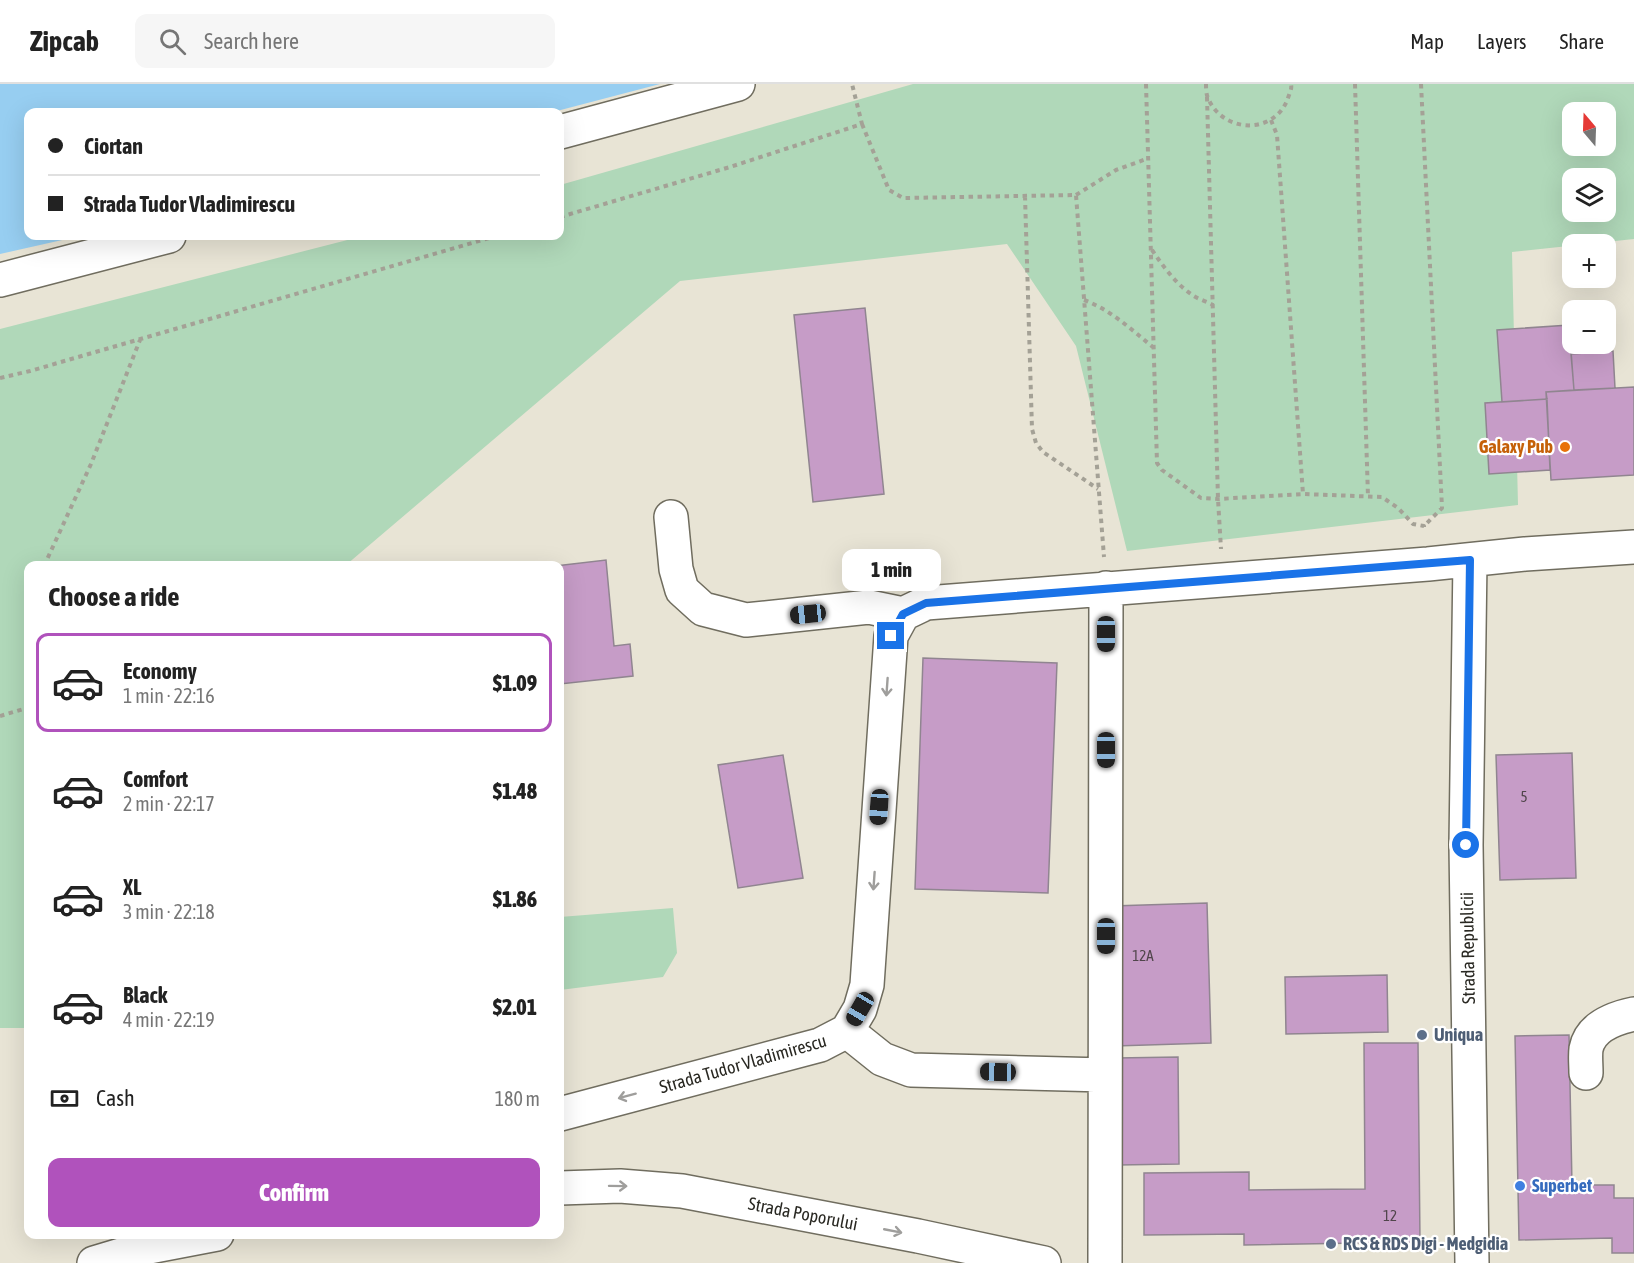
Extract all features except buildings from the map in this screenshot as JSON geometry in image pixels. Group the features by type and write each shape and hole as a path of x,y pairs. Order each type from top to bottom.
{"street":[{"path":"564,131 738,84"},
{"path":"0,280 154,240"},
{"path":"671,517 676,569 682,590 703,609 746,620 869,607 903,614 926,603 1634,547"},
{"name":"Strada Republicii","path":"1470,560 1466,845 1472,1263"},
{"path":"1105,1263 1106,588"},
{"name":"Strada Tudor Vladimirescu","path":"564,1113 820,1046 847,1031 860,1009 867,986 891,636 903,614"},
{"path":"1586,1073 1586,1048 1591,1036 1598,1028 1613,1020 1634,1014"},
{"path":"847,1031 882,1059 911,1070 1105,1075"},
{"name":"Strada Poporului","path":"564,1188 620,1186 682,1191 918,1236 1044,1263"},
{"path":"94,1263 144,1248 191,1239"}],"path":[{"path":"852,84 862,124 890,190 903,198 1076,195 1116,170 1149,158"},
{"path":"1146,84 1157,463 1162,470 1201,498 1303,494 1382,497 1398,508 1413,524 1424,526"},
{"path":"1206,84 1218,499 1223,579"},
{"path":"1207,97 1217,113 1233,124 1253,126 1271,120 1285,106 1292,88 1291,84"},
{"path":"1355,84 1368,497"},
{"path":"1421,84 1442,508 1424,526"},
{"path":"1271,120 1277,135 1303,494"},
{"path":"564,216 730,167 862,124"},
{"path":"1076,195 1106,588"},
{"path":"1025,196 1032,429 1036,443 1043,452 1098,489"},
{"path":"0,378 482,240"},
{"path":"1152,250 1181,286 1213,305"},
{"path":"1084,300 1098,305 1116,317 1154,349"},
{"path":"46,561 91,464 140,339"},
{"path":"1424,526 1428,564"},
{"path":"0,716 24,709"}],"green space":[{"path":"913,84 1634,84 1634,239 1616,241 1616,234 1562,234 1562,247 1512,252 1518,505 1127,551 1076,346 1007,244 680,281 351,561 24,561 24,1028 0,1028 0,329 347,240 564,240 564,184"},
{"path":"673,908 677,953 663,977 564,989 564,917"}],"water":[{"path":"0,84 660,84 564,109 24,108 24,240 62,240 0,254"}],"place":[{"name":"Galaxy Pub","path":"1565,447"},
{"name":"Uniqua","path":"1422,1035"},
{"name":"Superbet","path":"1520,1186"},
{"name":"RCS & RDS Digi - Medgidia","path":"1331,1244"}],"route":[{"path":"891,636 903,614 926,603 1470,560 1466,845"}]}
